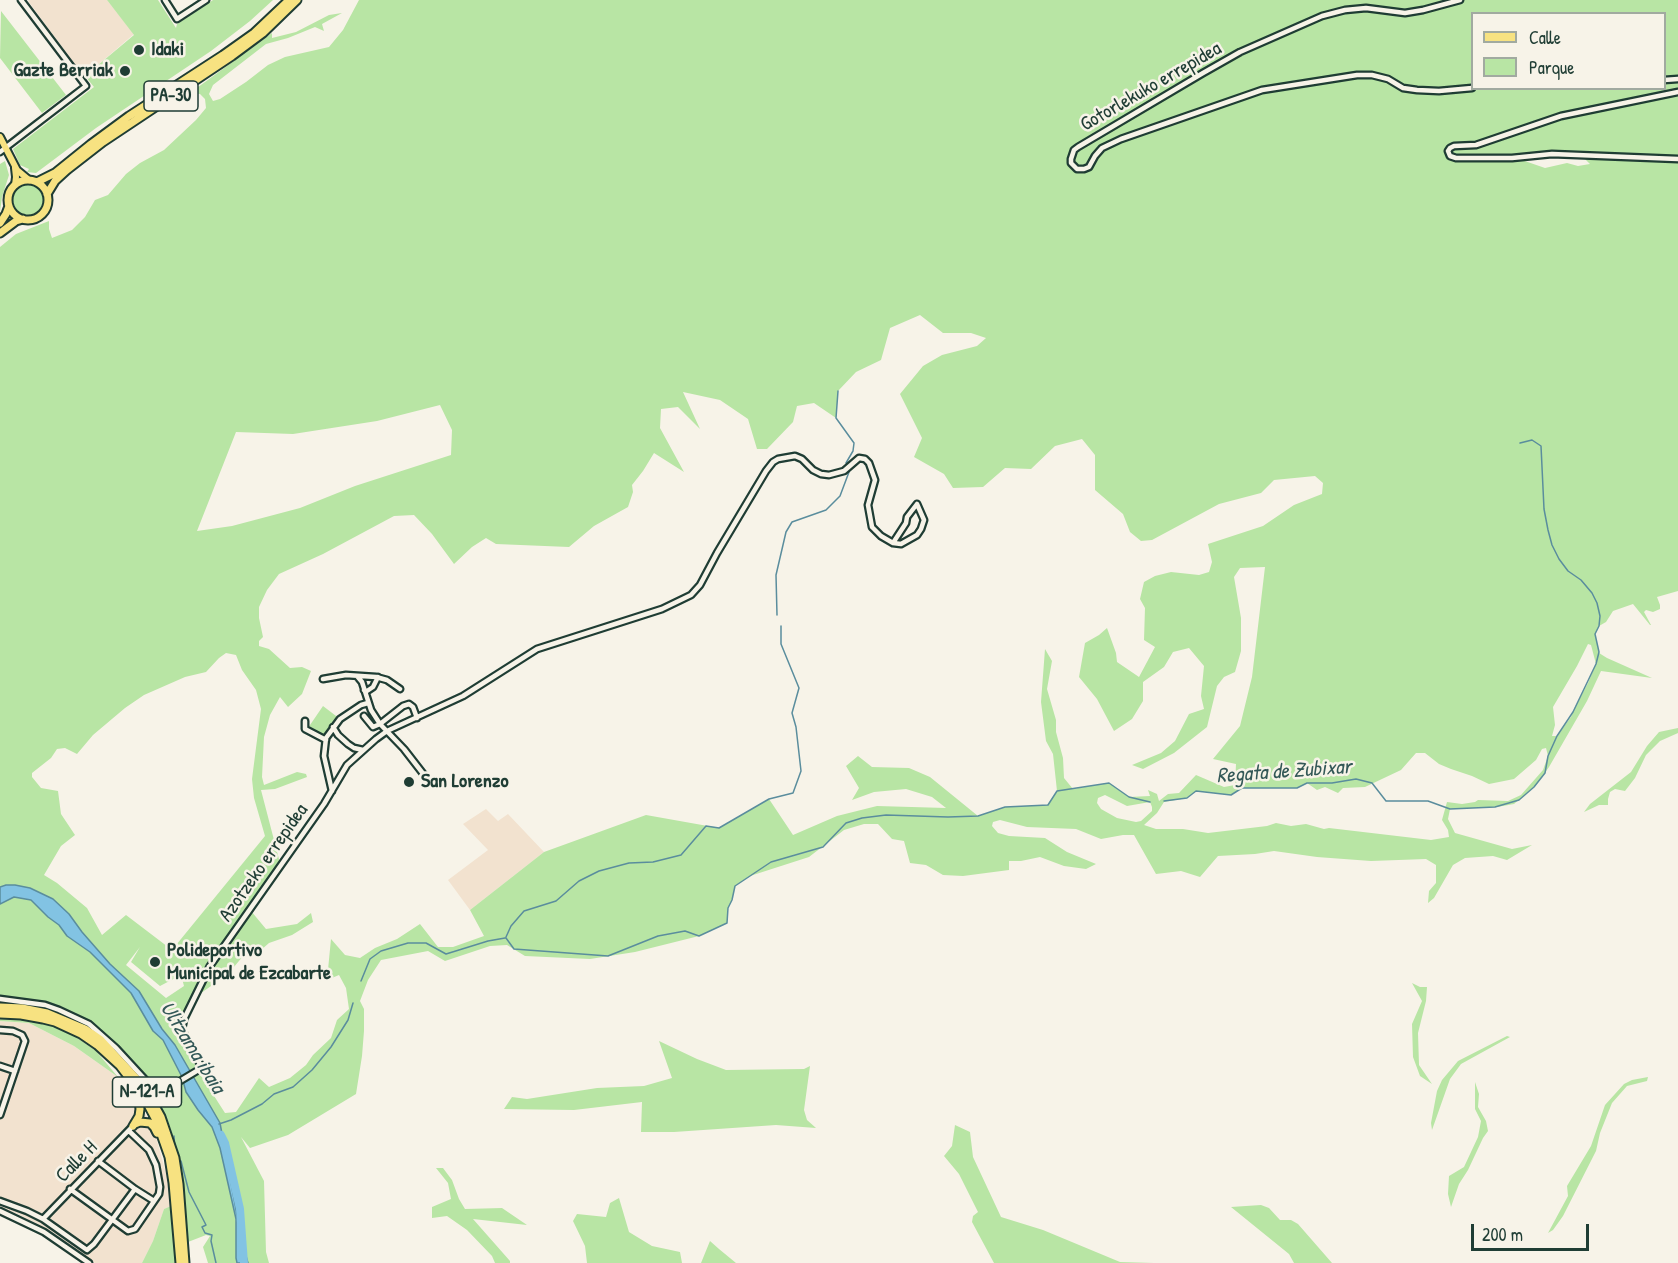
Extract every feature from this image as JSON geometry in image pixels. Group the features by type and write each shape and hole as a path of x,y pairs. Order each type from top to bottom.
{"highway":[{"name":"PA-30","path":"37,182 55,173 129,116 254,33 289,0"},
{"name":"PA-30","path":"0,233 16,221 30,220 41,215 47,206 47,194 55,181 67,170 103,142 232,56 263,33 297,0"},
{"path":"0,223 9,206 9,194 15,185 24,180 37,182 47,194"},
{"path":"9,206 17,217 24,219"},
{"name":"N-121-A","path":"0,1007 47,1013 85,1029 101,1040 137,1079 161,1117 175,1158 185,1263"},
{"name":"N-121-A","path":"0,1014 21,1015 55,1022 81,1034 120,1066 146,1101 162,1136 173,1183 180,1263"},
{"path":"97,1045 140,1101 139,1116 131,1128"},
{"path":"131,1128 145,1121 154,1127 173,1183"}],"main road":[{"path":"0,137 3,151 17,170 29,180"},
{"path":"14,164 15,185"}],"street":[{"path":"3,151 86,86 21,0"},
{"path":"165,0 177,19 206,0"},
{"name":"Gotorlekuko errepidea","path":"1460,0 1405,13 1366,8 1344,10 1322,16 1240,52 1078,147 1072,155 1071,164 1077,169 1084,169 1089,167 1102,148 1121,139 1262,90 1357,75 1372,75 1388,79 1403,88 1417,90 1471,88"},
{"path":"1678,92 1561,116 1476,145 1454,146 1448,151 1450,156 1456,158 1512,158 1552,154 1678,159"},
{"name":"Azotzeko errepidea","path":"0,999 45,1005 89,1024 116,1048 152,1086 158,1089 173,1085 199,1071 200,1064 182,1029 184,1019 210,966 324,804 347,765 387,731 463,696 537,649 662,609 691,594 700,585 773,462 778,459 795,456 802,459 813,470 829,475 844,471 859,458 865,459 869,463 875,480 868,505 872,527 893,543"},
{"path":"917,504 924,520 921,529 917,535 901,544 893,543 917,504"},
{"path":"323,679 346,675 378,677 400,689"},
{"path":"357,676 362,682 368,702 380,724 405,749 428,780"},
{"path":"364,690 368,691 373,687 378,677"},
{"path":"332,790 324,756 326,740 340,719 368,702"},
{"path":"364,716 373,727 409,704 413,707 417,718"},
{"path":"304,721 305,729 326,740"},
{"path":"333,727 348,744 364,750"},
{"path":"0,1030 13,1031 22,1035 25,1041 0,1113"},
{"path":"0,1066 15,1071"},
{"path":"70,1190 128,1231 135,1229 159,1194 160,1187 156,1165 146,1146 131,1128"},
{"name":"Calle H","path":"43,1219 131,1128"},
{"path":"98,1161 154,1201"},
{"path":"0,1201 43,1219 87,1250 135,1189"},
{"path":"0,1211 44,1232 89,1263"}],"shaded area":[{"path":"29,0 107,0 134,34 85,76"},
{"path":"486,809 498,821 508,814 544,852 470,910 448,880 488,850 463,824"},
{"path":"0,1021 29,1023 74,1046 118,1077 131,1091 145,1113 156,1137 167,1177 171,1206 164,1209 153,1241 142,1263 95,1263 52,1232 20,1215 0,1208"}],"green space":[{"path":"107,0 158,0 176,28 177,24 213,0 273,0 211,51 96,128 36,173 27,172 29,169 20,165 13,149 94,87 85,76 134,35"},
{"path":"359,0 1678,0 1678,591 1657,597 1660,609 1644,612 1651,625 1633,604 1613,611 1595,634 1599,653 1652,678 1601,671 1587,701 1537,784 1514,804 1450,809 1448,819 1455,833 1512,849 1532,845 1507,860 1493,856 1465,858 1453,865 1434,898 1428,903 1429,891 1436,883 1436,865 1426,859 1371,861 1274,851 1218,856 1200,877 1181,871 1156,874 1134,835 1101,839 1076,829 1027,827 1000,820 993,822 992,826 998,833 1009,836 1045,838 1067,852 1096,864 1086,869 1064,866 1040,857 1009,861 1009,870 963,876 943,875 926,865 910,863 904,841 892,839 878,824 864,824 844,830 809,857 750,876 735,886 728,908 727,923 699,936 635,952 590,959 525,956 507,945 490,946 445,961 428,951 381,960 368,980 360,1001 364,1009 364,1031 356,1094 288,1135 250,1148 241,1137 264,1181 266,1252 269,1263 208,1263 203,1247 210,1236 206,1235 188,1242 182,1204 185,1196 179,1159 176,1160 169,1134 89,1024 45,1005 43,1002 0,998 0,247 16,234 49,221 52,238 72,230 85,217 95,200 108,195 126,174 140,163 164,150 196,120 206,108 205,99 200,94 190,93 272,33 272,38 296,32 329,15 342,13 322,24 324,31 315,27 266,44 213,85 209,94 213,101 246,82 268,65 285,57 329,47 343,30","holes":["1552,155 1583,157 1590,164 1578,166 1567,163 1545,168 1519,159","920,315 943,333 971,333 986,338 977,346 942,355 923,366 900,394 922,438 914,457 944,474 953,488 983,487 1005,468 1031,469 1055,446 1082,439 1095,455 1095,490 1123,514 1130,532 1141,541 1152,540 1219,504 1261,493 1274,480 1315,476 1323,483 1322,494 1294,505 1263,526 1208,544 1212,562 1209,572 1199,575 1171,572 1155,576 1144,582 1140,599 1145,608 1144,640 1155,647 1139,677 1117,662 1107,628 1085,643 1079,677 1097,699 1114,731 1132,719 1143,701 1143,682 1164,667 1173,652 1189,648 1204,666 1201,696 1204,709 1189,714 1175,741 1161,753 1132,765 1143,769 1174,753 1207,727 1217,686 1224,677 1235,672 1241,651 1241,618 1234,577 1240,568 1265,567 1252,677 1240,726 1213,759 1236,764 1235,785 1224,787 1196,775 1179,793 1168,794 1159,801 1157,794 1148,790 1150,796 1129,797 1109,783 1073,789 1064,778 1056,720 1047,689 1052,661 1045,649 1041,702 1046,741 1053,754 1057,791 1047,805 1005,807 978,816 930,777 909,768 872,767 858,756 846,766 859,788 852,800 874,792 906,789 932,797 946,808 877,806 837,816 793,835 769,799 719,828 646,815 544,852 470,910 484,936 453,947 438,947 420,924 360,958 345,955 331,939 327,980 339,975 346,988 349,1009 337,1020 331,1038 306,1065 290,1078 269,1087 259,1078 236,1112 225,1113 200,1074 178,1030 187,1003 228,974 244,955 261,950 269,943 292,935 313,922 311,913 297,924 266,929 251,911 280,863 261,790 275,789 307,777 306,774 297,772 264,785 262,777 264,737 270,715 280,697 288,707 302,694 311,671 302,667 290,668 269,649 259,646 259,641 263,637 259,607 267,590 279,574 323,554 394,516 414,515 432,534 454,564 472,547 486,538 496,544 569,547 594,526 628,507 633,492 632,485 654,453 684,472 660,428 661,409 678,407 700,429 683,392 720,400 748,419 757,449 767,449 793,422 797,406 814,403 836,418 838,391 856,372 881,360 890,328","440,405 452,430 451,455 355,486 300,508 232,526 197,531 236,432 293,434 377,421","1588,644 1591,645 1596,664 1588,683 1571,717 1557,736 1552,736 1555,725 1553,707","226,653 236,655 242,670 256,690 261,709 252,779 254,798 265,836 172,950 126,915 102,935 87,908 44,875 61,846 75,835 61,814 58,791 41,788 32,777 32,773 51,758 57,749 65,748 77,754 93,735 144,695 185,677 206,672","1546,748 1548,756 1543,770 1521,795 1508,801 1478,800 1462,804 1447,802 1442,820 1449,837 1431,840 1324,829 1306,824 1291,826 1276,823 1208,833 1183,829 1156,829 1144,825 1157,813 1164,802 1187,798 1196,791 1231,795 1242,788 1297,788 1307,783 1317,790 1325,787 1338,793 1343,788 1365,787 1401,770 1416,753 1425,753 1439,764 1489,784 1514,779 1536,760 1542,749","1105,795 1127,806 1150,802 1152,811 1141,821 1136,822 1117,818 1101,809 1097,803 1098,798","140,947 131,962 160,986 181,975 184,986 166,998 126,965"]},
{"path":"1,11 66,95 42,113 0,58"},
{"path":"5,161 9,175 0,212 0,164"},
{"path":"29,184 40,189 45,200 40,211 29,216 18,211 13,200 18,189"},
{"path":"323,706 340,719 326,738 308,729"},
{"path":"1678,728 1678,733 1660,741 1646,755 1635,778 1625,791 1615,789 1610,792 1608,805 1599,805 1584,812 1590,804 1631,772 1647,746 1659,732"},
{"path":"1412,983 1420,987 1427,987 1418,1033 1419,1065 1432,1084 1420,1076 1413,1057 1412,1024 1422,1001"},
{"path":"14,1015 66,1030 96,1051 118,1077 74,1046 29,1023 0,1021 0,1017"},
{"path":"1507,1036 1510,1037 1461,1064 1450,1079 1432,1130 1431,1123 1437,1091 1442,1080 1458,1061"},
{"path":"659,1041 726,1070 804,1069 810,1066 804,1110 807,1120 816,1128 776,1125 641,1132 642,1102 574,1110 504,1109 512,1097 527,1099 597,1088 644,1086 672,1078"},
{"path":"1648,1077 1647,1081 1627,1086 1612,1103 1600,1133 1596,1151 1563,1216 1548,1233 1568,1196 1567,1186 1591,1146 1605,1105 1624,1084"},
{"path":"1475,1082 1479,1094 1478,1107 1486,1121 1488,1131 1459,1184 1451,1207 1448,1194 1449,1176 1464,1167 1478,1137 1481,1121 1475,1109"},
{"path":"955,1125 970,1132 973,1157 1001,1217 1043,1230 1120,1262 1154,1263 994,1263 972,1222 973,1216 978,1212 959,1174 944,1156 952,1146"},
{"path":"436,1168 443,1168 452,1180 465,1209 502,1208 527,1225 473,1219 510,1263 495,1263 492,1256 467,1230 447,1216 432,1218 432,1207 451,1199 448,1183"},
{"path":"619,1198 629,1232 652,1246 680,1252 682,1263 587,1263 585,1246 573,1221 577,1214 606,1217 610,1203"},
{"path":"1261,1205 1269,1208 1280,1220 1291,1220 1298,1224 1332,1263 1294,1263 1289,1254 1231,1207"},
{"path":"171,1206 176,1263 142,1263 153,1241 164,1209"},
{"path":"710,1241 719,1249 736,1263 701,1263"}],"water":[{"path":"6,885 30,888 53,899 69,914 110,964 139,991 162,1029 175,1045 220,1123 248,1263 237,1263 236,1219 220,1148 212,1127 186,1092 182,1077 163,1040 153,1031 131,993 90,952 67,936 59,925 31,900 14,897 0,904 0,887"}],"waterway":[{"path":"838,391 836,418 854,443 853,451 846,463"},
{"name":"Regata de Zubixar","path":"1164,801 1187,798 1196,791 1231,795 1242,788 1297,788 1307,783 1332,783 1356,779 1372,783 1386,801 1428,801 1450,809 1495,807 1519,800 1534,787 1545,773 1548,756 1557,736 1573,712 1596,664 1599,652 1595,634 1600,616 1592,593 1581,580 1568,571 1552,545 1544,509 1541,446 1532,440 1520,443"},
{"path":"777,615 776,575 786,532 792,522 826,510 840,496 849,472"},
{"path":"506,937 511,926 524,911 556,901 579,881 599,871 629,863 653,862 681,855 706,826 719,828 769,799 793,793 801,771 796,727 792,713 799,688 781,644 781,626"},
{"name":"Regata de Zubixar","path":"506,938 514,949 608,956 658,936 685,931 699,936 727,923 728,908 735,886 771,862 823,847 846,823 862,818 886,815 978,816 1005,807 1048,805 1057,791 1109,783 1129,797 1150,802"},
{"path":"361,981 370,959 381,951 408,943 426,943 446,954 505,938"},
{"path":"219,1124 262,1104 274,1094 293,1087 312,1070 331,1047 348,1020 353,1003"},
{"name":"Ultzama ibaia","path":"221,1135 225,1143 240,1209 244,1263"},
{"path":"174,1136 175,1150"},
{"path":"181,1161 189,1192 206,1225 202,1227 205,1233 212,1235 211,1241 216,1263"}],"place":[{"name":"Idaki","path":"139,50"},
{"name":"Gazte Berriak","path":"125,71"},
{"name":"San Lorenzo","path":"409,782"},
{"name":"Polideportivo Municipal de Ezcabarte","path":"155,962"}]}
